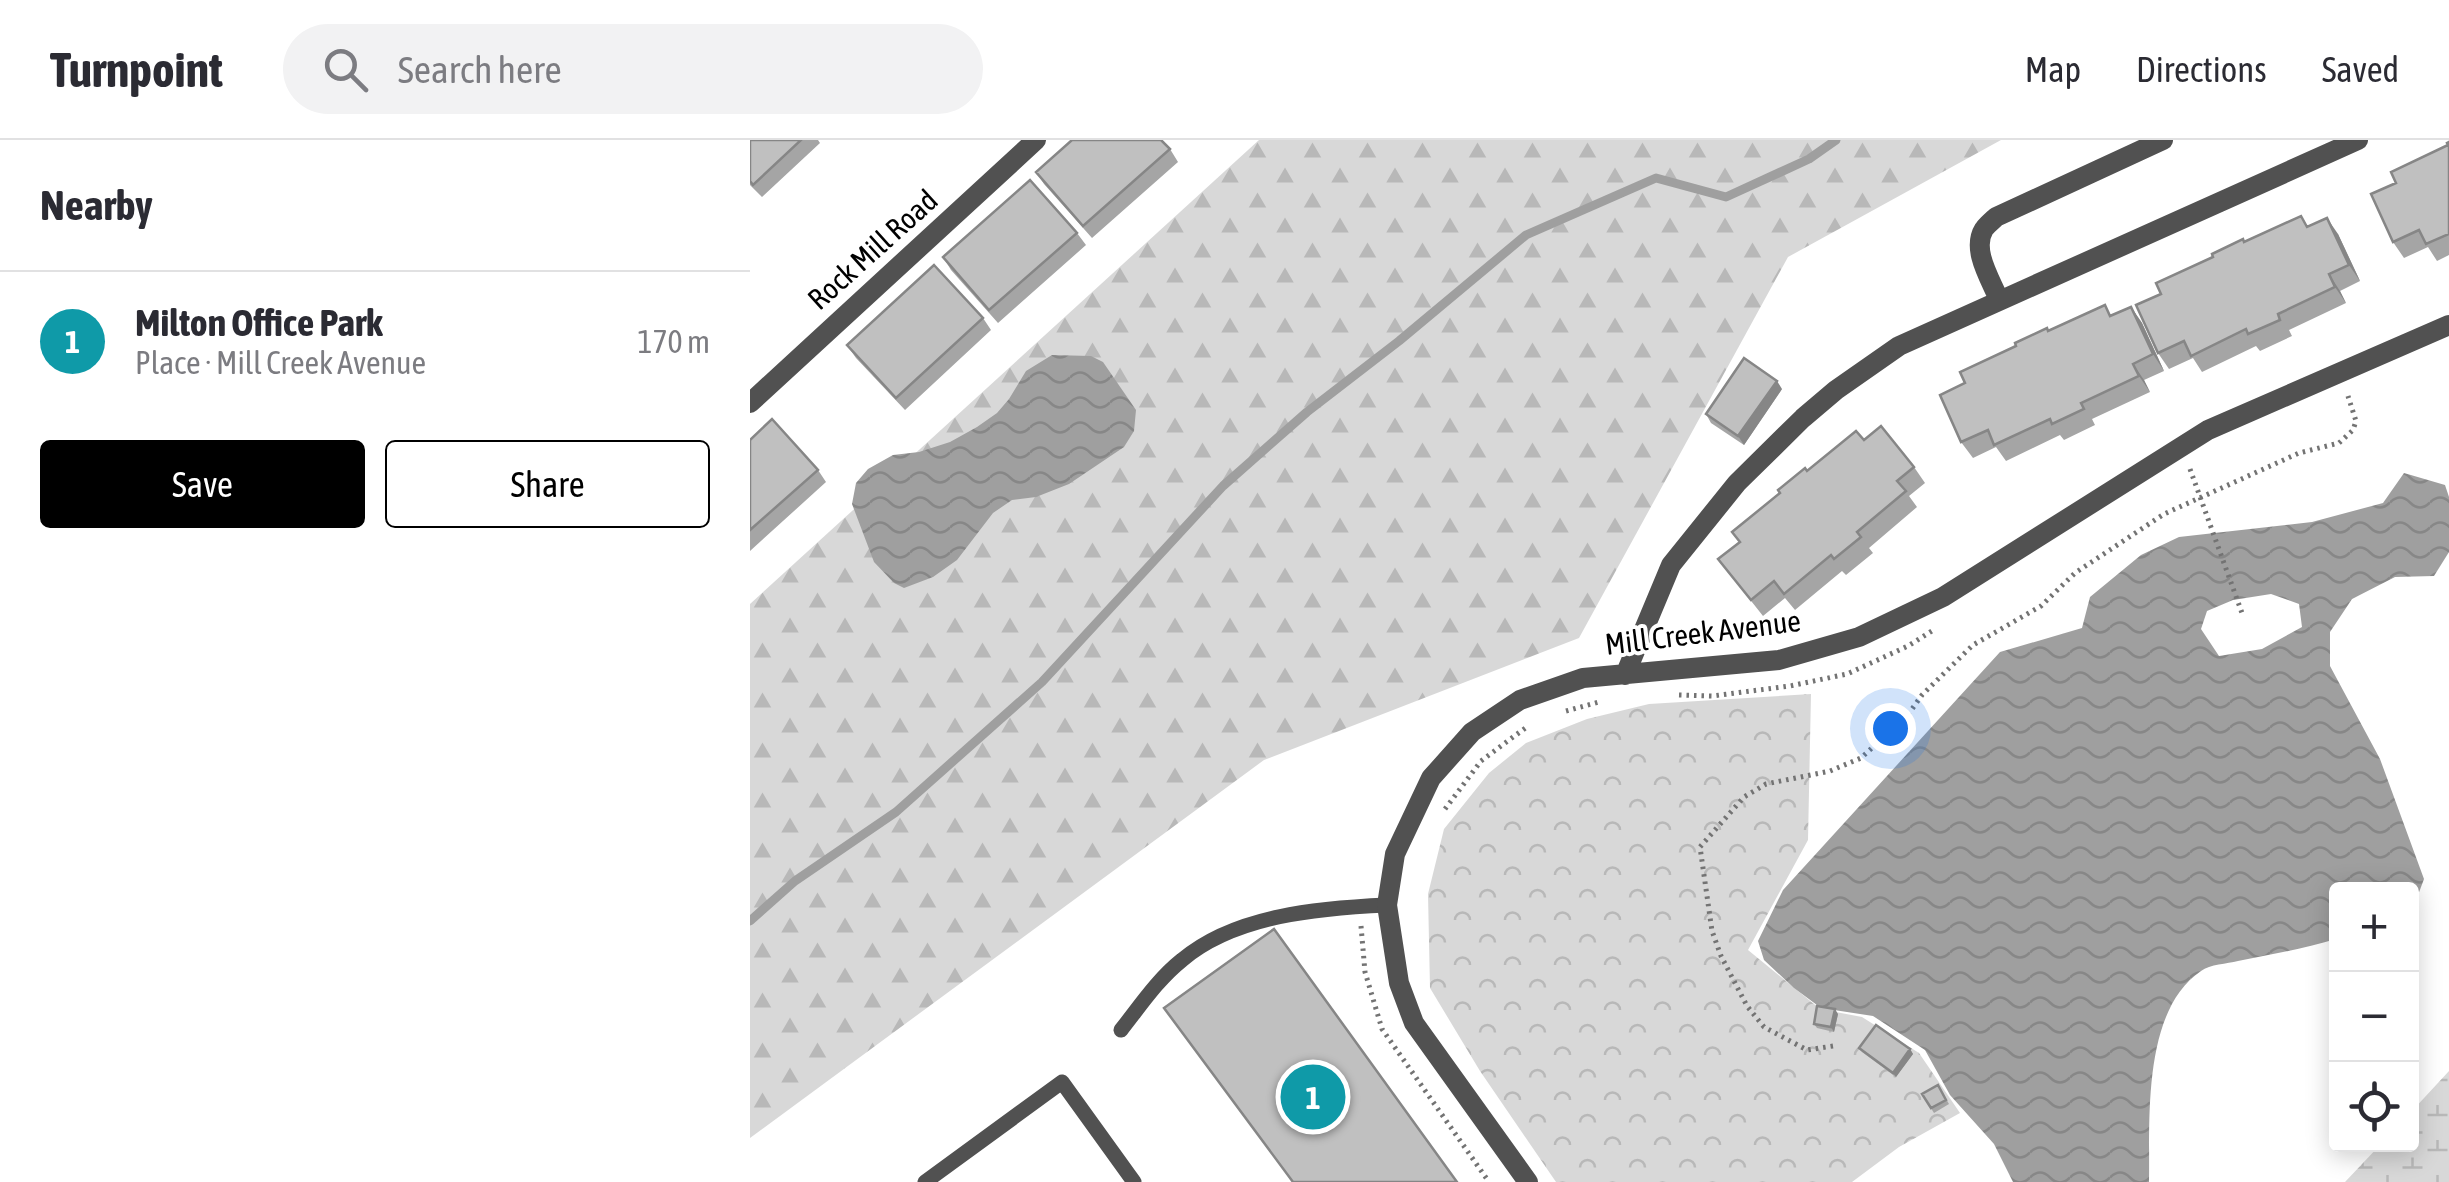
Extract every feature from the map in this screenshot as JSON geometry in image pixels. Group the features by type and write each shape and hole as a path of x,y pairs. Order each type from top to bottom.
{"street":[{"name":"Rock Mill Road","path":"750,403 1036,140"},
{"path":"2000,300 1980,254 1984,228 1996,217 2163,140"},
{"path":"1624,675 1670,565 1737,483 1836,390 1898,346 2358,140"},
{"name":"Mill Creek Avenue","path":"1528,1182 1414,1023 1399,983 1387,904 1395,854 1431,778 1472,732 1520,700 1583,678 1779,660 1858,638 1943,597 2208,430 2449,325"}],"lane":[{"path":"1121,1030 1182,959 1211,941 1282,916 1325,908 1387,904"},
{"path":"925,1182 1062,1082 1134,1182"}],"path":[{"path":"1833,1046 1807,1050 1764,1026 1747,1006 1712,931 1700,846 1744,797 1766,784 1830,771 1861,758 1907,716 1922,695 1973,645 2041,606 2075,573 2164,514 2299,453 2339,443 2356,422 2348,396"},
{"path":"2201,462 2190,469 2242,613"},
{"path":"1678,695 1712,696 1848,674 1939,627"},
{"path":"1554,715 1608,700"},
{"path":"1440,815 1481,760 1536,720"}],"green space":[{"path":"1259,140 2001,140 1788,257 1579,638 1264,760 750,1138 750,604"},
{"path":"1811,694 1808,840 1748,950 1820,1009 1862,1017 1919,1053 1960,1113 1899,1147 1852,1182 1556,1182 1480,1071 1430,988 1428,894 1444,829 1489,773 1526,743 1587,719 1649,704"},
{"path":"2449,1071 2449,1182 2345,1182 2373,1152 2419,1152 2419,1103"}],"water":[{"path":"1052,355 1091,356 1103,362 1136,410 1134,431 1124,447 1069,484 1036,497 1012,500 993,513 957,560 933,577 904,588 894,583 874,562 852,504 856,483 868,469 893,455 950,442 977,427 997,413 1026,371"},
{"path":"2404,473 2445,485 2449,497 2449,552 2434,576 2395,577 2352,599 2330,632 2330,666 2380,759 2424,879 2419,892 2419,882 2329,882 2329,941 2209,967 2182,989 2168,1012 2153,1068 2149,1182 2013,1182 1994,1144 1950,1095 1925,1050 1873,1016 1821,1008 1764,960 1758,941 1783,890 2000,652 2082,628 2090,597 2141,555 2179,537 2312,522 2383,503","holes":["2271,594 2299,604 2302,627 2262,649 2219,656 2201,629 2207,611 2233,600"]}],"building":[{"path":"750,140 801,140 753,185"},
{"path":"1072,140 1161,140 1170,149 1083,226 1036,172"},
{"path":"2449,142 2449,234 2426,244 2419,230 2393,242 2371,194 2396,183 2391,172"},
{"path":"1030,180 1077,233 989,310 943,257"},
{"path":"2301,216 2307,227 2327,218 2349,265 2329,274 2335,287 2278,314 2280,320 2248,334 2246,329 2191,356 2184,341 2158,353 2136,305 2161,294 2156,283 2243,239 2244,242"},
{"path":"934,265 983,318 896,398 847,345"},
{"path":"2105,305 2110,316 2131,307 2153,354 2133,364 2139,376 2081,403 2084,409 2052,424 2050,419 1994,445 1988,430 1961,442 1940,395 1965,383 1960,372 2047,328 2048,331"},
{"path":"1744,358 1777,381 1738,436 1706,414"},
{"path":"772,419 818,470 750,530 750,440"},
{"path":"1881,426 1914,467 1897,481 1906,491 1857,532 1861,537 1834,559 1831,555 1784,594 1774,581 1751,600 1718,559 1740,542 1732,532 1805,468 1807,471 1856,431 1864,440"},
{"path":"1274,929 1457,1182 1293,1182 1164,1008"},
{"path":"1817,1006 1835,1009 1831,1027 1814,1024"},
{"path":"1876,1025 1910,1049 1893,1073 1859,1048"},
{"path":"1938,1085 1946,1100 1931,1108 1922,1094"}],"waterway":[{"path":"750,921 795,881 896,812 1042,682 1223,486 1307,412 1526,235 1656,178 1726,197 1809,159 1836,140"}],"place":[{"name":"Milton Office Park","path":"1313,1097"}]}
